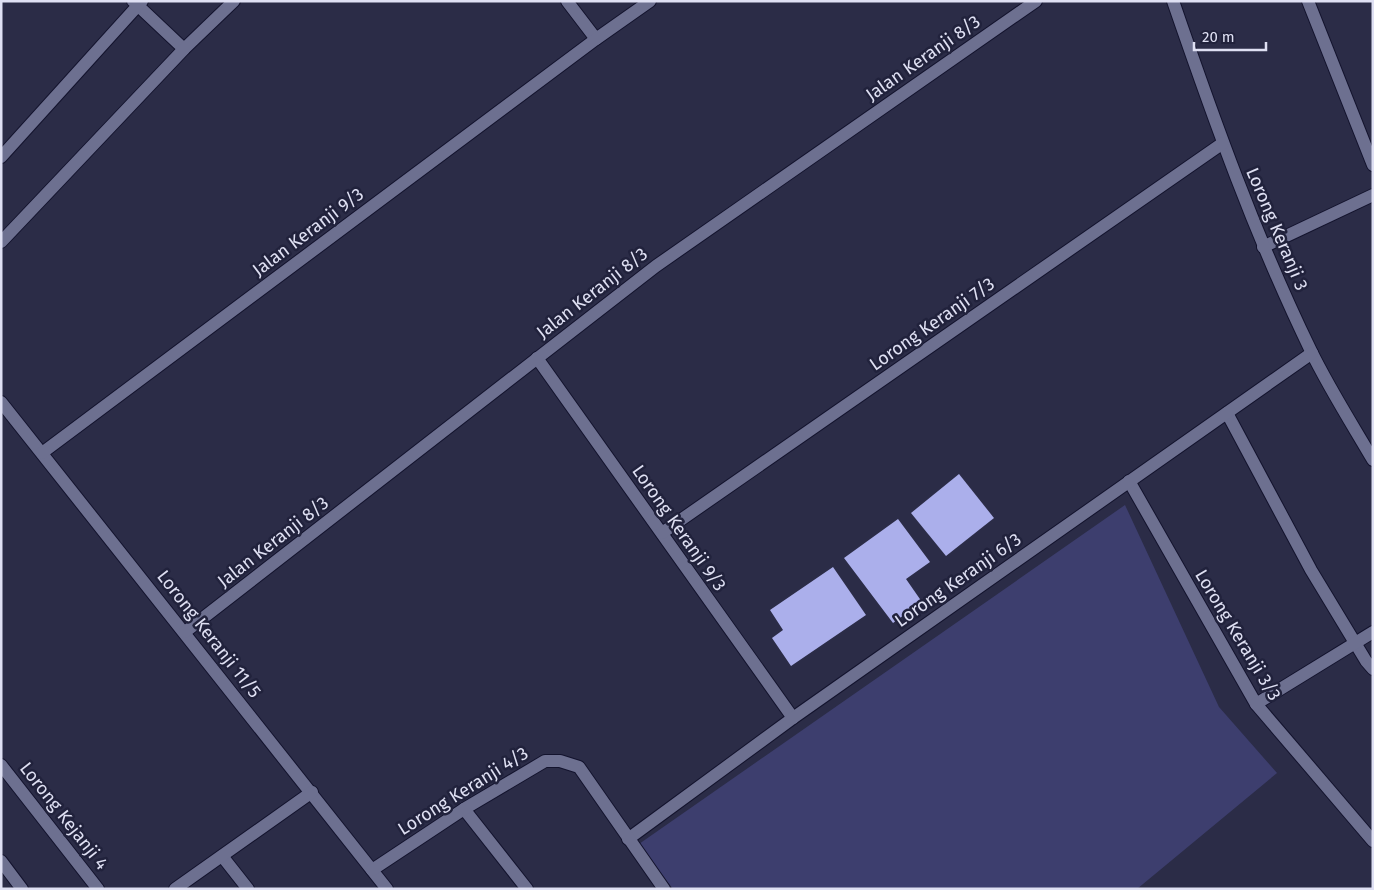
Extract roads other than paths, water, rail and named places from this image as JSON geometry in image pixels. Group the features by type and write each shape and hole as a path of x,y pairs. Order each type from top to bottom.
{"street":[{"path":"1,242 184,49 234,1"},
{"path":"567,1 596,39"},
{"name":"Jalan Keranji 9/3","path":"42,453 596,39 650,1"},
{"name":"Jalan Keranji 8/3","path":"186,632 656,266 1036,1"},
{"name":"Lorong Keranji 3","path":"1172,1 1222,143 1263,247 1312,353 1373,460"},
{"path":"1308,1 1373,165"},
{"path":"1,157 137,3 184,49"},
{"name":"Lorong Keranji 7/3","path":"662,534 1222,143"},
{"path":"1263,247 1373,195"},
{"name":"Lorong Keranji 6/3","path":"628,839 793,718 1312,353"},
{"name":"Lorong Keranji 9/3","path":"537,358 793,718"},
{"name":"Lorong Keranji 11/5","path":"1,402 186,632 387,889"},
{"path":"1226,413 1311,570 1355,644 1373,669"},
{"name":"Lorong Keranji 3/3","path":"1129,481 1256,704 1373,841"},
{"path":"1256,704 1373,632"},
{"name":"Lorong Keranji 4/3","path":"372,870 464,809 545,761 560,761 579,767 664,889"},
{"name":"Lorong Kejanji 4","path":"1,765 98,889"},
{"path":"176,889 312,792"},
{"path":"464,809 527,889"},
{"path":"222,856 248,889"},
{"path":"1,861 22,889"}]}
